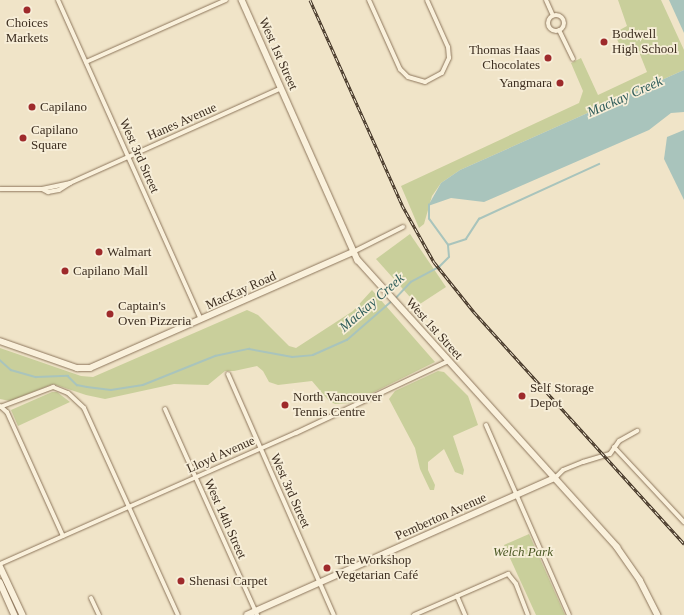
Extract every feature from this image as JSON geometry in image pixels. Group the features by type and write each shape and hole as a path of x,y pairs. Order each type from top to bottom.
{"street":[{"name":"West 3rd Street","path":"58,0 201,320"},
{"path":"86,62 226,0"},
{"name":"West 1st Street","path":"242,0 353,252 398,305 628,561 658,615"},
{"path":"369,0 400,69 408,77 425,82 442,73 449,58 448,47 427,0"},
{"path":"546,0 553,16 563,20 563,25 559,30"},
{"path":"553,16 548,20 548,25 553,30 559,30"},
{"path":"559,30 573,60"},
{"name":"Hanes Avenue","path":"0,189 42,190 48,192 59,190 281,88"},
{"name":"MacKay Road","path":"0,341 84,369 201,320 353,252 403,227"},
{"name":"Lloyd Avenue","path":"0,565 196,478 448,361"},
{"name":"West 3rd Street","path":"228,374 334,615"},
{"path":"63,536 6,412 0,406 50,387 58,387 84,408 178,615"},
{"name":"West 14th Street","path":"165,409 256,613"},
{"path":"486,425 518,495 569,615"},
{"name":"Pemberton Avenue","path":"247,615 256,613 319,583 518,495 555,478 563,470 576,464 610,454 614,447 626,436 637,431"},
{"path":"614,447 684,522"},
{"path":"0,565 23,615"},
{"path":"414,615 508,574 516,584 528,615"},
{"path":"0,582 15,615"},
{"path":"457,596 465,615"},
{"path":"91,598 99,615"}],"green space":[{"path":"618,0 661,0 684,50 684,70 460,170 441,183 432,196 424,224 419,228 401,186 579,103 583,91 571,63 581,58 598,95 647,72 639,52 626,58 614,33 627,26"},
{"path":"410,234 446,287 420,304 410,297 376,259"},
{"path":"372,290 435,362 352,403 335,404 329,401 312,381 278,385 269,382 263,371 257,366 234,371 225,371 208,385 174,384 105,399 86,395 53,384 10,401 0,399 0,348 81,376 93,377 247,310 258,315 289,346 296,348 353,311"},
{"path":"438,371 444,372 468,396 478,425 453,436 464,470 463,475 455,472 444,449 428,462 428,470 435,485 434,490 430,490 420,469 415,448 389,399 395,391"},
{"path":"52,392 57,392 70,402 18,426 11,410"},
{"name":"Welch Park","path":"529,534 565,615 536,615 504,545"}],"water":[{"path":"669,0 684,0 684,33"},
{"path":"684,70 684,112 671,113 649,130 484,202 451,198 428,206 441,183 460,170"},
{"path":"684,130 684,200 664,159 667,137"}],"waterway":[{"path":"448,245 466,239 479,219 599,164"},
{"name":"Mackay Creek","path":"395,299 411,282 439,267 449,257 448,245 429,219 429,205"},
{"name":"Mackay Creek","path":"0,360 11,370 36,377 68,376 77,385 111,390 143,385 215,356 249,349 292,357 313,355 347,340 392,301"}],"railway":[{"path":"310,0 402,205 434,262 474,312 684,544"}],"place":[{"name":"Choices Markets","path":"27,10"},
{"name":"Bodwell High School","path":"604,42"},
{"name":"Thomas Haas Chocolates","path":"548,58"},
{"name":"Yangmara","path":"560,83"},
{"name":"Capilano","path":"32,107"},
{"name":"Capilano Square","path":"23,138"},
{"name":"Walmart","path":"99,252"},
{"name":"Capilano Mall","path":"65,271"},
{"name":"Captain's Oven Pizzeria","path":"110,314"},
{"name":"Self Storage Depot","path":"522,396"},
{"name":"North Vancouver Tennis Centre","path":"285,405"},
{"name":"The Workshop Vegetarian Café","path":"327,568"},
{"name":"Shenasi Carpet","path":"181,581"}]}
